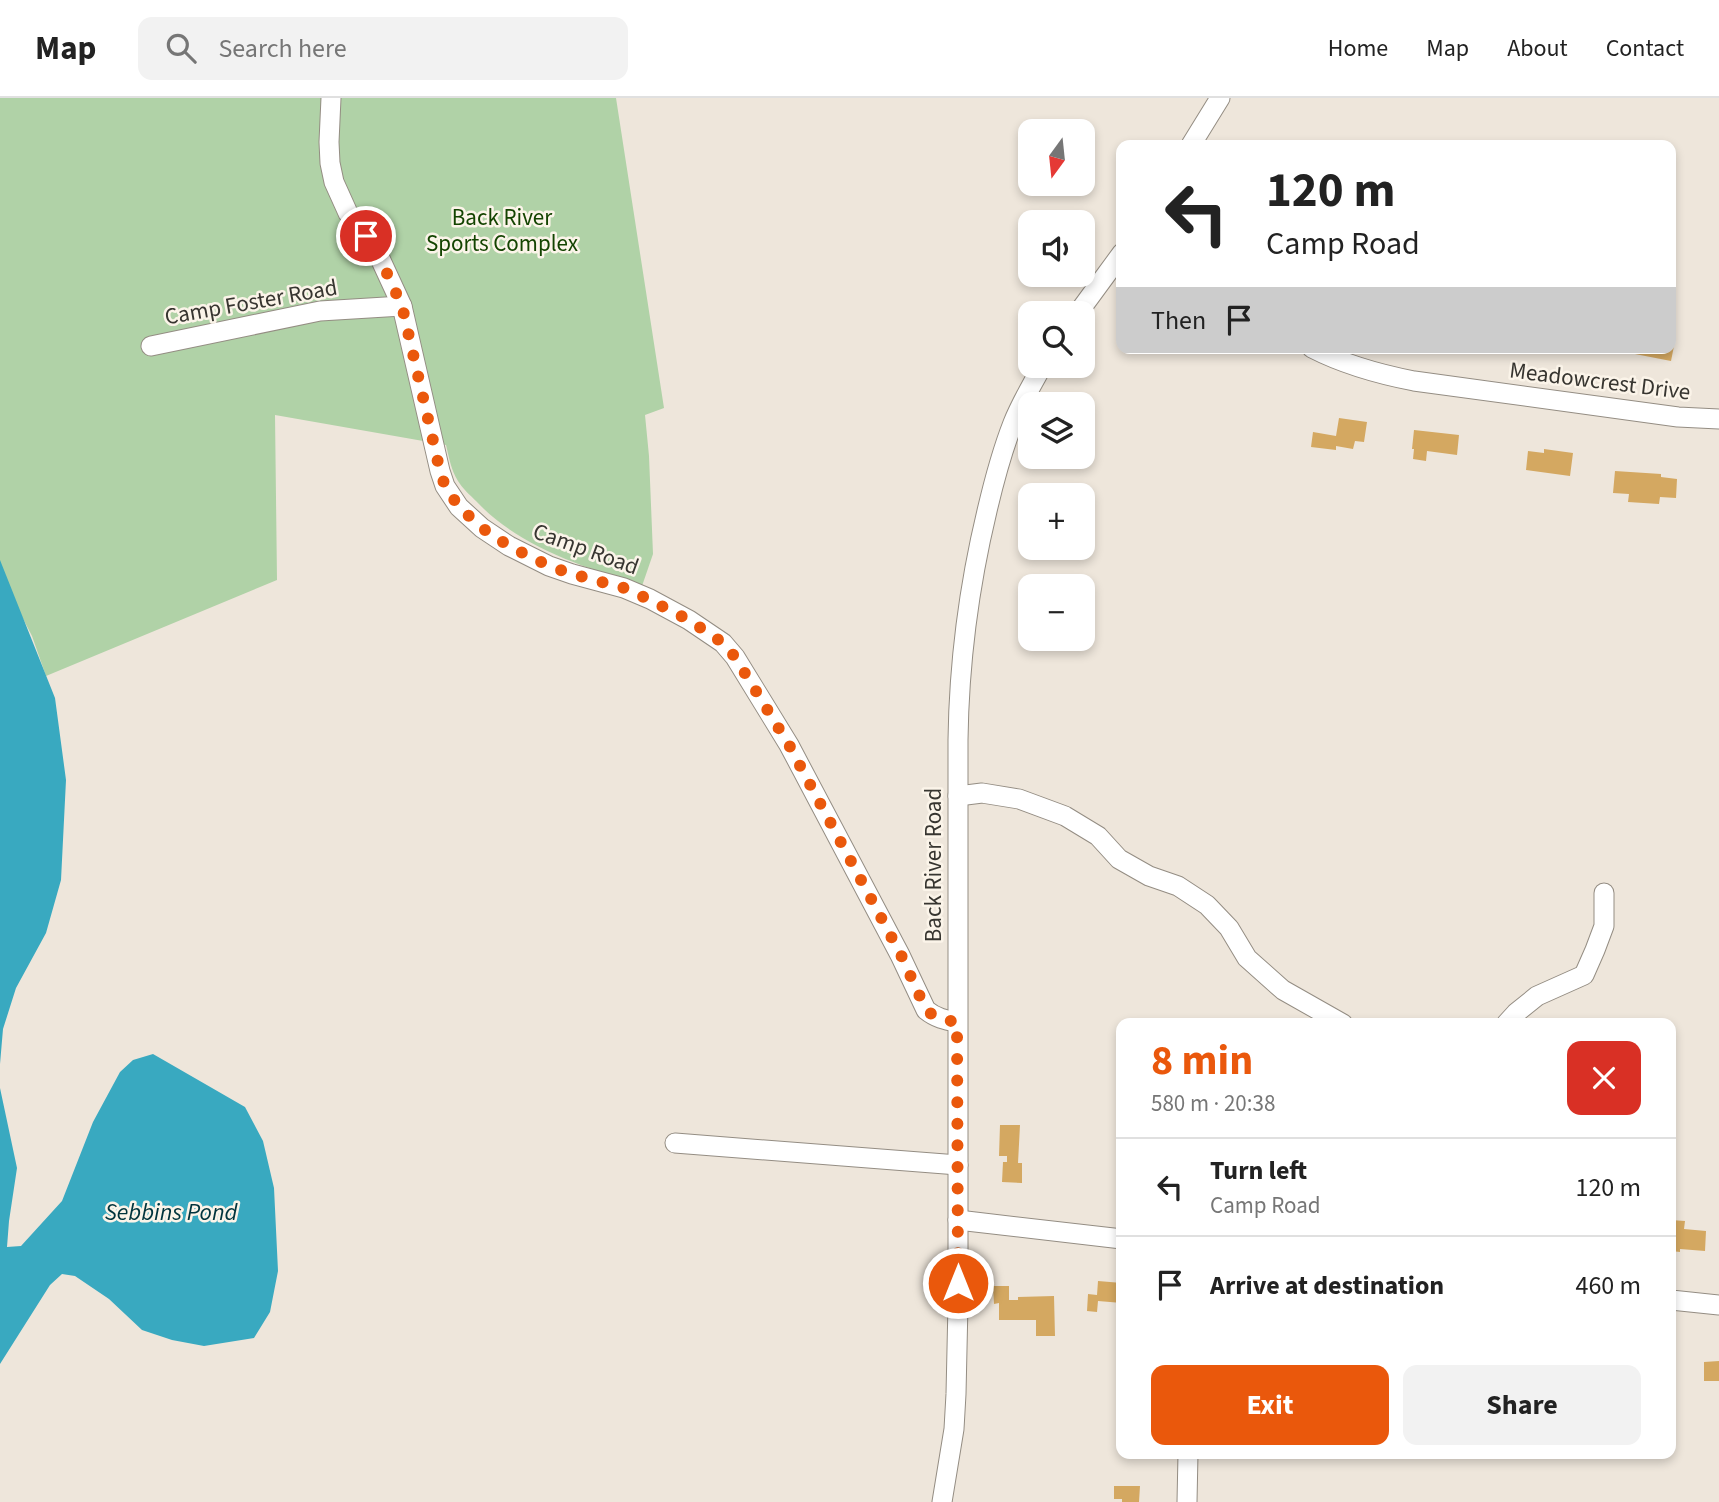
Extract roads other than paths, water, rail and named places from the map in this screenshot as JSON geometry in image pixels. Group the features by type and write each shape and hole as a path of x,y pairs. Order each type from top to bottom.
{"street":[{"name":"Camp Road","path":"331,98 329,142 334,182 348,213 378,254 402,306 440,471 445,486 459,507 482,528 509,546 560,570 624,588 689,620 723,643 751,680 789,745 901,955 926,1010 933,1016 957,1022"},
{"path":"1194,140 1220,98"},
{"path":"1087,301 1116,261"},
{"name":"Camp Foster Road","path":"151,346 320,311 402,306"},
{"name":"Meadowcrest Drive","path":"1324,354 1345,364 1414,381 1678,417 1719,419"},
{"name":"Back River Road","path":"942,1502 954,1429 956,1394 960,687 975,566 988,505 1004,448 1035,378"},
{"path":"958,796 982,793 1019,799 1065,816 1098,836 1119,859 1149,876 1178,886 1207,905 1229,928 1247,958 1283,990 1332,1018"},
{"path":"1511,1018 1537,996 1584,975 1604,926 1604,893"},
{"path":"675,1143 958,1165"},
{"path":"958,1220 1116,1239"},
{"path":"1676,1301 1719,1305"},
{"path":"1187,1502 1188,1459"}],"water":[{"path":"0,560 55,698 66,780 61,880 46,933 16,988 3,1029 0,1064"},
{"name":"Sebbins Pond","path":"153,1054 245,1107 263,1141 274,1188 278,1271 270,1312 254,1338 204,1346 172,1340 142,1330 109,1299 75,1276 62,1274 50,1285 0,1364 0,1088 17,1168 7,1247 21,1246 62,1201 93,1122 120,1072 133,1060"}],"park label":[{"name":"Back River Sports Complex","path":"502,230"}]}
